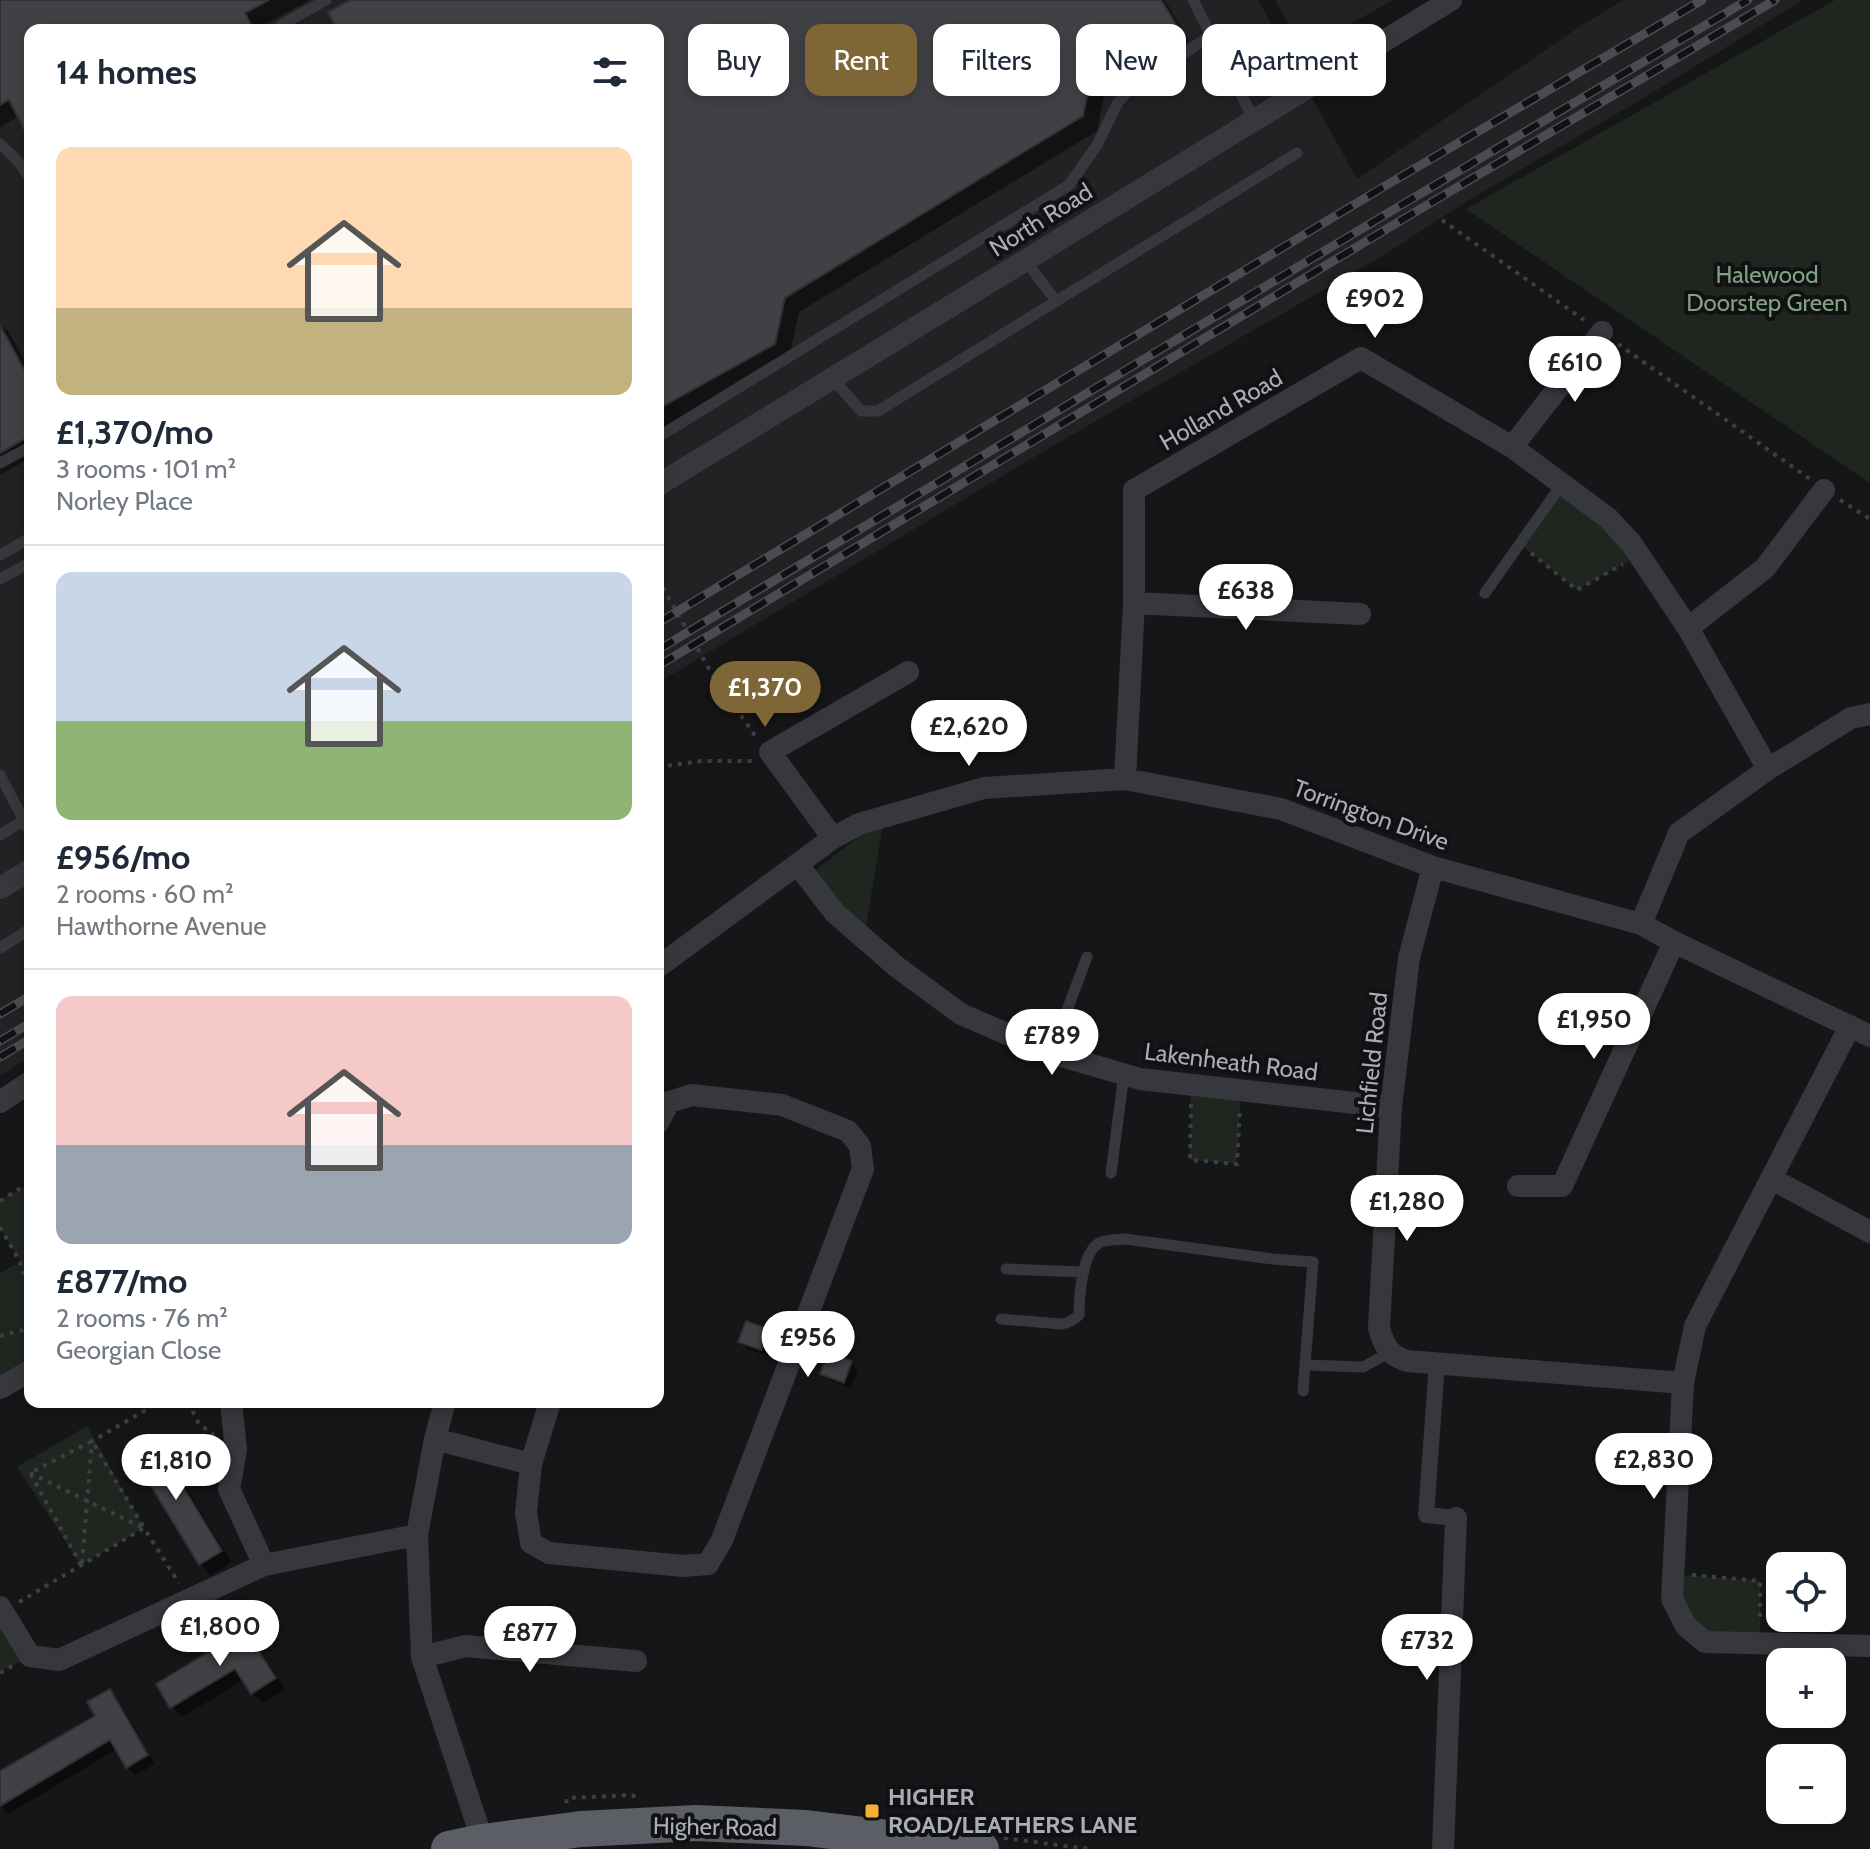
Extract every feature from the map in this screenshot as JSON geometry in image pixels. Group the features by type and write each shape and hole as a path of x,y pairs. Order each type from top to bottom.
{"highway":[{"name":"Higher Road","path":"466,1846 581,1829 696,1823 806,1828 914,1845 981,1849"}],"street":[{"name":"North Road","path":"664,481 1451,0"},
{"path":"1512,447 1602,332"},
{"name":"Holland Road","path":"1125,779 1134,603 1134,490 1361,358 1512,447 1608,518 1631,543 1688,628 1768,769"},
{"path":"1688,628 1765,568 1824,490"},
{"path":"1134,603 1360,614"},
{"path":"833,838 770,752 908,672"},
{"path":"1641,924 1679,833 1768,769 1851,718 1870,714"},
{"name":"Torrington Drive","path":"664,963 833,838 859,824 984,788 1125,779 1281,809 1433,867 1641,924 1860,1031"},
{"name":"Lakenheath Road","path":"798,865 835,913 897,967 961,1014 1051,1053 1140,1079 1391,1107"},
{"name":"Lichfield Road","path":"1390,1352 1383,1344 1379,1328 1391,1107 1409,958 1433,867"},
{"path":"0,888 24,874"},
{"path":"1518,1186 1562,1186 1674,942"},
{"path":"1860,1031 1772,1179 1695,1326 1683,1383 1672,1599 1686,1626 1705,1642 1870,1646"},
{"path":"0,1102 24,1086"},
{"path":"548,1408 531,1464 526,1513 531,1543 549,1553 683,1566 708,1564 722,1540 863,1169 860,1146 848,1131 782,1105 692,1095 669,1102 664,1112"},
{"path":"1772,1179 1870,1232"},
{"path":"1390,1352 1407,1361 1683,1383"},
{"path":"1437,1364 1426,1515 1456,1518 1443,1849"},
{"path":"0,1388 24,1374"},
{"path":"232,1408 236,1450 229,1489 264,1565"},
{"path":"443,1408 417,1535 422,1657 466,1846"},
{"path":"435,1439 531,1464"},
{"path":"1,1609 30,1656 59,1660 264,1565 417,1535"},
{"path":"422,1657 466,1646 636,1661"}],"lane":[{"path":"283,24 326,0"},
{"path":"1193,0 1206,24"},
{"path":"664,433 1069,185 1097,145 1117,104 1131,87 1202,41"},
{"path":"1242,96 1254,120"},
{"path":"0,144 24,170"},
{"path":"832,378 861,411 878,411 1297,153"},
{"path":"1025,260 1056,301"},
{"path":"0,463 24,450"},
{"path":"1485,593 1562,484"},
{"path":"0,555 24,541"},
{"path":"0,579 24,566"},
{"path":"0,775 24,816"},
{"path":"0,835 24,825"},
{"path":"0,948 24,933"},
{"path":"1051,1053 1087,957"},
{"path":"1111,1173 1124,1074"},
{"path":"1001,1319 1061,1324 1079,1315 1087,1259 1098,1243 1109,1240 1125,1239 1313,1262 1303,1391"},
{"path":"1006,1269 1084,1272"},
{"path":"1305,1365 1363,1367 1390,1352"}],"path":[{"path":"1442,220 1824,490 1870,519"},
{"path":"1520,544 1577,590 1639,555"},
{"path":"664,590 712,674 759,742 770,752 757,761 701,761 664,766"},
{"path":"1191,1085 1190,1160 1237,1164 1241,1090"},
{"path":"0,1201 24,1186"},
{"path":"0,1227 24,1274"},
{"path":"0,1336 24,1330"},
{"path":"30,1473 150,1408"},
{"path":"191,1408 199,1424 236,1450"},
{"path":"81,1565 92,1441"},
{"path":"92,1441 189,1599"},
{"path":"30,1473 144,1528"},
{"path":"30,1473 81,1565"},
{"path":"1,1609 144,1528"},
{"path":"1673,1574 1760,1581 1760,1643"}],"shaded area":[{"path":"0,0 1258,0 1271,24 1202,24 1202,96 1311,96 1357,179 1582,25 1624,0 1803,0 1467,201 1384,255 1056,444 664,679 664,24 24,24 24,1061 0,1076"},
{"path":"1275,0 1393,0 1351,24 1288,24"}],"green space":[{"name":"Halewood Doorstep Green","path":"1835,0 1870,0 1870,483 1466,209"},
{"path":"1562,484 1639,555 1577,590 1520,544"},
{"path":"884,817 864,938 807,877"},
{"path":"1191,1085 1241,1090 1237,1164 1190,1160"},
{"path":"24,1186 24,1370 0,1384 0,1273 20,1262 0,1227 0,1201"},
{"path":"87,1426 144,1528 81,1565 17,1467"},
{"path":"1673,1574 1760,1581 1760,1643 1698,1636"},
{"path":"0,1613 30,1656 0,1672"}],"building":[{"path":"0,0 269,0 245,13 251,24 24,24 24,129 9,100 0,105"},
{"path":"350,0 1161,0 1176,24 1076,24 1076,96 1087,96 1083,116 785,298 775,344 664,406 664,24 334,24 328,12"},
{"path":"0,325 24,369 24,439 0,453"},
{"path":"746,1321 768,1329 761,1350 738,1342"},
{"path":"828,1352 852,1361 844,1383 820,1374"},
{"path":"154,1439 222,1551 199,1565 131,1453"},
{"path":"240,1622 276,1678 251,1694 235,1669 170,1708 156,1684 220,1645 215,1638"},
{"path":"110,1689 148,1755 126,1768 110,1740 0,1806 0,1771 95,1716 87,1702"}],"railway":[{"path":"664,619 1385,186 1702,0"},
{"path":"664,646 1748,0"},
{"path":"664,662 1775,0"},
{"path":"0,1014 24,1000"},
{"path":"0,1041 24,1027"},
{"path":"0,1057 24,1043"}],"place":[{"name":"HIGHER ROAD/LEATHERS LANE","path":"872,1811"}]}
